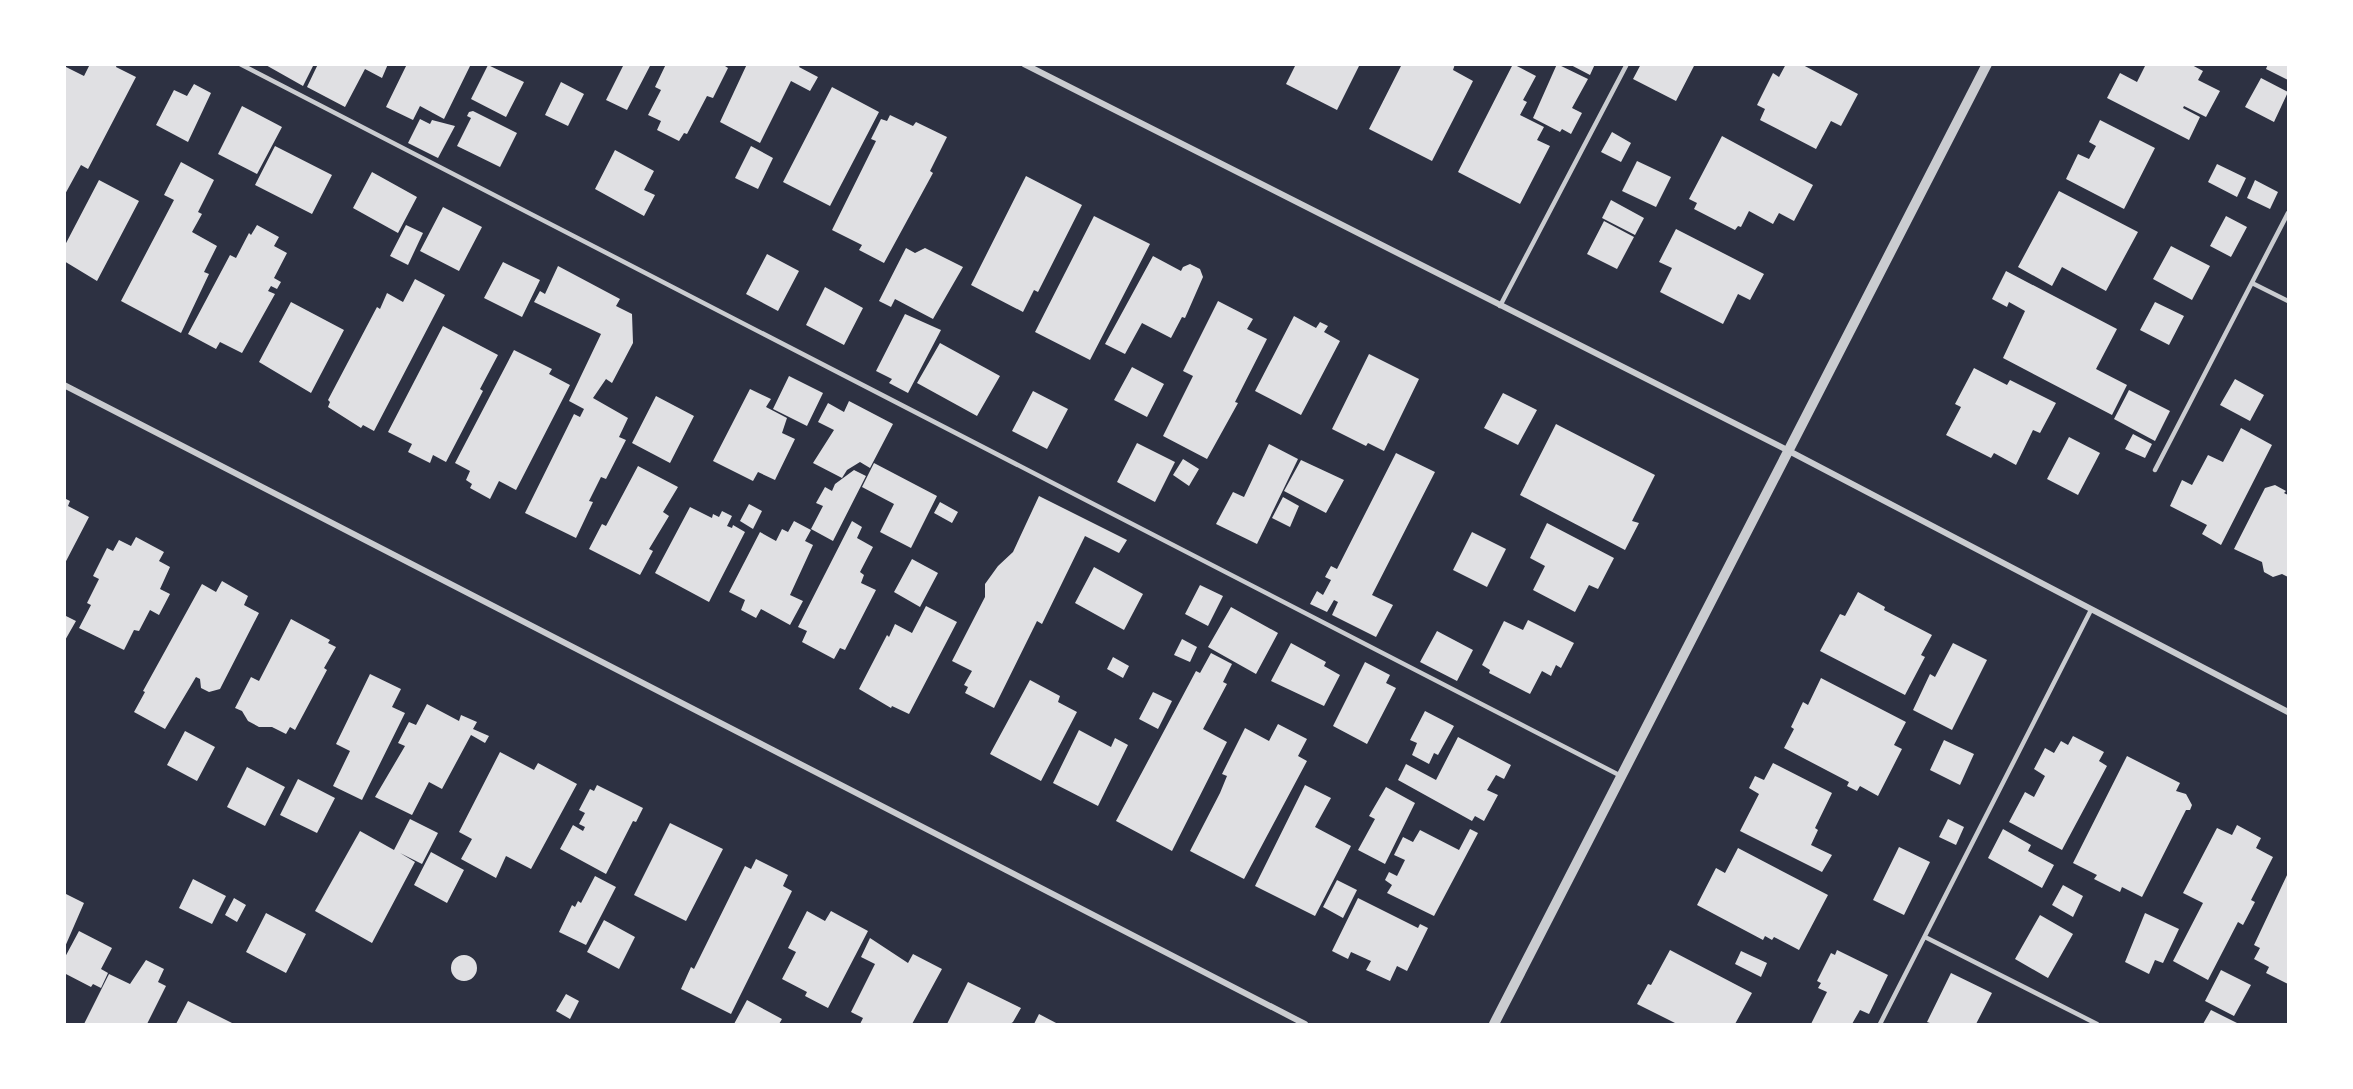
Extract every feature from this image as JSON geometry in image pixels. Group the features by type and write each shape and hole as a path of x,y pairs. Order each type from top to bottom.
{"street":[{"path":"1024,64 1500,307 1789,451 2289,712"},
{"path":"1494,1024 1988,64"},
{"path":"64,385 1305,1024"}],"lane":[{"path":"240,64 1621,776"},
{"path":"1500,307 1627,64"},
{"path":"2155,470 2289,213"},
{"path":"2252,283 2289,301"},
{"path":"1880,1024 2091,610"},
{"path":"1925,937 2097,1024"}],"building":[{"path":"90,64 117,64 116,67 136,77 88,169 81,165 64,196 64,70 66,67 84,76"},
{"path":"264,64 314,64 303,86"},
{"path":"318,64 388,64 382,78 365,69 345,107 307,87"},
{"path":"407,64 471,64 444,119 420,106 413,120 386,107"},
{"path":"620,64 651,64 627,110 606,100 623,66"},
{"path":"666,64 722,64 728,68 713,98 707,96 687,134 684,133 679,141 657,130 661,121 648,115 661,90 655,87"},
{"path":"747,64 801,64 799,67 818,77 810,91 791,81 760,143 720,122"},
{"path":"1296,64 1360,64 1337,110 1286,84"},
{"path":"1402,64 1455,64 1453,70 1473,81 1432,161 1369,129"},
{"path":"1513,64 1536,76 1523,100 1527,102 1520,115 1544,127 1537,140 1550,146 1520,204 1458,172"},
{"path":"1557,64 1588,79 1572,108 1582,113 1571,134 1562,129 1560,132 1533,118"},
{"path":"1569,64 1595,64 1590,75"},
{"path":"1641,64 1695,64 1676,101 1633,79"},
{"path":"1786,64 1801,64 1858,94 1841,126 1831,121 1816,149 1760,120 1765,109 1757,105 1773,73 1779,77"},
{"path":"2146,64 2190,64 2203,71 2198,80 2220,91 2206,117 2184,106 2183,108 2200,117 2189,140 2107,98 2120,73 2137,82"},
{"path":"2268,64 2288,64 2288,80 2266,69"},
{"path":"488,65 524,82 506,117 471,99"},
{"path":"2261,78 2288,92 2274,122 2245,107"},
{"path":"561,82 584,94 568,126 545,115"},
{"path":"194,84 211,93 188,142 156,125 174,90 187,96"},
{"path":"832,87 879,112 830,206 783,182"},
{"path":"242,106 282,127 257,174 218,154"},
{"path":"473,111 517,133 500,167 457,146 471,118 467,116"},
{"path":"890,115 913,126 916,122 947,137 930,171 933,173 884,263 859,250 862,245 832,230 876,141 871,139 881,119 887,121"},
{"path":"420,119 430,124 432,120 455,126 438,158 408,143"},
{"path":"2100,120 2155,148 2124,209 2066,179 2078,154 2089,159 2096,146 2089,142"},
{"path":"1612,132 1631,143 1621,162 1601,152"},
{"path":"1722,136 1813,185 1794,221 1779,213 1773,224 1749,211 1741,227 1738,226 1735,230 1694,209 1697,203 1689,199"},
{"path":"275,146 332,175 312,214 255,185"},
{"path":"751,146 773,158 758,189 735,178"},
{"path":"615,150 654,171 644,190 655,195 644,216 595,189"},
{"path":"1637,161 1671,177 1656,207 1622,191"},
{"path":"181,162 214,180 198,212 202,214 192,232 217,246 204,272 209,274 181,333 121,301 174,200 164,195"},
{"path":"2217,164 2246,178 2237,197 2208,182"},
{"path":"372,172 417,197 398,233 353,208"},
{"path":"1026,176 1082,205 1038,292 1034,290 1023,312 971,285"},
{"path":"99,180 139,201 97,281 64,261 64,247"},
{"path":"2255,180 2278,192 2270,209 2247,198"},
{"path":"2059,191 2138,232 2106,291 2062,267 2052,286 2018,267"},
{"path":"1611,200 1644,218 1635,235 1602,218"},
{"path":"443,207 482,227 459,271 420,251"},
{"path":"1094,216 1150,244 1090,360 1035,332"},
{"path":"2226,216 2247,227 2231,257 2210,246"},
{"path":"1604,221 1634,237 1617,269 1587,254"},
{"path":"257,225 279,237 274,246 287,253 274,278 281,282 277,289 271,286 268,291 275,294 242,353 220,342 216,349 188,334 230,255 236,258 249,233 251,235"},
{"path":"406,225 423,233 408,265 390,256"},
{"path":"1676,229 1764,274 1750,300 1738,294 1723,324 1660,292 1672,268 1659,262"},
{"path":"2171,246 2210,266 2192,300 2153,279"},
{"path":"906,248 915,253 925,248 963,267 933,319 895,299 891,307 879,301"},
{"path":"767,254 799,271 778,311 746,294"},
{"path":"1153,256 1181,271 1183,267 1190,264 1200,269 1203,277 1185,318 1182,317 1171,338 1142,323 1125,354 1105,344"},
{"path":"503,262 540,280 522,317 484,298"},
{"path":"558,266 620,299 616,306 632,314 633,343 612,383 606,379 593,398 628,418 619,437 626,440 606,479 601,477 589,501 593,502 576,538 525,513 574,414 580,417 584,409 569,401 601,334 534,302 540,291 545,294"},
{"path":"2006,271 2117,329 2096,369 2127,385 2112,415 2003,358 2025,311 2009,302 2007,307 1992,299"},
{"path":"415,279 445,295 374,431 363,425 361,428 328,407 330,402 328,400 377,307 380,309 387,293 403,302"},
{"path":"825,287 863,308 844,345 806,325"},
{"path":"1218,301 1253,319 1247,329 1267,339 1235,402 1238,403 1207,459 1163,436 1193,376 1183,371"},
{"path":"291,302 344,330 311,393 259,362"},
{"path":"2155,302 2184,316 2169,345 2140,330"},
{"path":"905,314 941,330 908,393 889,383 892,379 876,371"},
{"path":"1294,316 1316,328 1320,322 1328,326 1324,332 1340,341 1301,415 1255,391"},
{"path":"443,326 498,355 480,389 483,391 446,462 433,455 430,463 408,452 412,444 388,432"},
{"path":"940,343 1000,376 977,416 917,383"},
{"path":"514,350 552,369 549,374 570,385 516,490 499,481 490,499 470,488 472,484 466,480 470,471 455,463"},
{"path":"1369,354 1419,379 1384,451 1368,443 1366,446 1332,429"},
{"path":"1132,367 1164,384 1147,417 1114,400"},
{"path":"1974,368 2007,385 2010,380 2056,403 2040,433 2033,430 2016,465 1994,453 1991,458 1946,435 1961,407 1955,404"},
{"path":"789,376 823,393 807,426 773,409"},
{"path":"2235,379 2264,395 2250,421 2220,405"},
{"path":"750,389 771,399 766,407 787,418 782,433 795,439 775,480 758,472 753,481 713,461"},
{"path":"2129,390 2170,411 2155,441 2114,419"},
{"path":"1033,391 1068,409 1047,449 1012,431"},
{"path":"1503,393 1537,410 1518,445 1484,428"},
{"path":"656,396 694,416 670,463 632,443"},
{"path":"849,401 893,424 870,468 860,462 847,470 842,478 813,463 834,430 818,422 828,403 844,412"},
{"path":"1556,424 1655,475 1632,521 1639,523 1625,550 1520,495"},
{"path":"2241,428 2272,445 2221,545 2202,534 2207,525 2170,506 2182,480 2192,485 2208,455 2223,462"},
{"path":"2133,434 2152,444 2145,458 2125,449"},
{"path":"2069,437 2100,453 2078,495 2047,479"},
{"path":"1137,443 1175,462 1155,502 1117,482"},
{"path":"1269,444 1298,459 1257,544 1216,524 1233,492 1244,497"},
{"path":"1396,453 1435,472 1372,595 1393,605 1376,637 1332,615 1338,602 1334,600 1327,612 1310,604 1317,591 1323,595 1331,580 1325,577 1331,566 1337,569"},
{"path":"1183,459 1199,469 1189,486 1173,475"},
{"path":"1301,460 1344,480 1326,513 1284,491"},
{"path":"874,463 937,496 911,548 880,532 894,504 862,487"},
{"path":"638,466 678,487 663,512 669,516 649,549 653,551 640,575 589,549 602,524 606,526"},
{"path":"854,470 866,476 833,541 811,529 823,506 816,503 825,487 832,491 835,484"},
{"path":"2275,485 2286,491 2284,493 2288,495 2288,577 2282,574 2273,577 2264,572 2262,562 2234,549 2265,488"},
{"path":"1039,496 1127,540 1119,553 1085,536 1042,624 1037,621 994,708 965,693 968,687 964,685 972,671 952,661 985,597 985,584 998,566 1013,552"},
{"path":"1283,497 1299,506 1290,527 1272,518"},
{"path":"64,498 70,501 68,506 89,517 64,565"},
{"path":"940,502 958,512 952,523 934,513"},
{"path":"749,504 762,511 753,529 740,521"},
{"path":"690,507 712,518 713,514 719,517 722,511 732,516 727,526 732,528 733,525 745,532 709,602 655,573"},
{"path":"794,521 811,530 805,541 813,545 790,595 803,601 790,625 761,609 756,618 741,610 745,600 729,592 760,532 776,541 782,529 788,532"},
{"path":"852,521 862,527 857,538 873,547 860,572 864,575 861,583 876,590 845,650 840,648 834,659 802,642 807,631 798,627"},
{"path":"1547,523 1614,558 1598,589 1589,585 1575,612 1533,590 1545,566 1530,558"},
{"path":"1472,532 1506,549 1487,587 1453,570"},
{"path":"136,537 164,552 159,561 170,567 160,589 170,594 159,615 150,610 139,631 134,630 124,650 79,628 91,605 87,603 99,579 93,576 107,548 113,551 119,540 131,546"},
{"path":"912,559 938,573 920,607 894,592"},
{"path":"1094,567 1143,594 1124,630 1075,603"},
{"path":"222,581 248,596 244,605 259,613 220,689 209,692 201,688 200,679 196,677 165,729 134,712 145,692 143,691 202,584 216,592"},
{"path":"1200,585 1223,596 1208,626 1185,614"},
{"path":"1858,592 1885,607 1884,610 1932,635 1921,655 1925,657 1905,695 1820,651 1840,614 1845,616"},
{"path":"926,606 957,622 909,714 892,706 891,708 859,689 895,624 912,633"},
{"path":"1231,607 1278,633 1256,674 1208,647"},
{"path":"64,615 76,621 64,642"},
{"path":"291,619 330,640 328,643 336,647 324,668 327,670 295,730 290,727 286,734 272,727 259,727 248,721 242,711 235,708 251,677 259,681"},
{"path":"1528,620 1574,643 1561,668 1556,665 1551,676 1542,671 1530,694 1489,673 1490,670 1482,665 1504,621 1523,630"},
{"path":"1437,631 1473,650 1457,681 1420,662"},
{"path":"1182,639 1197,647 1190,662 1174,655"},
{"path":"1291,643 1326,662 1324,666 1340,675 1324,706 1271,681"},
{"path":"1953,643 1987,660 1952,730 1913,710 1930,674 1935,677"},
{"path":"1211,653 1232,664 1223,682 1227,684 1203,729 1227,742 1172,851 1116,821 1196,671 1200,673"},
{"path":"1113,657 1129,666 1123,678 1107,669"},
{"path":"1365,662 1390,675 1386,683 1396,688 1367,744 1333,726"},
{"path":"370,674 401,689 392,707 405,713 362,800 333,786 350,751 336,744"},
{"path":"1821,678 1906,722 1894,745 1902,749 1878,796 1860,786 1857,791 1847,786 1849,782 1784,748 1794,729 1791,727 1803,702 1808,705"},
{"path":"1030,680 1060,696 1058,702 1077,712 1041,781 990,754"},
{"path":"1153,692 1172,701 1158,729 1139,719"},
{"path":"427,704 459,721 461,715 477,722 473,729 489,736 485,743 471,735 442,789 429,782 412,815 375,797 405,746 398,743 409,722 416,725"},
{"path":"1425,711 1454,726 1438,755 1434,753 1429,764 1412,755 1417,743 1410,740"},
{"path":"1278,724 1307,739 1298,756 1307,761 1244,879 1190,851 1220,793 1227,776 1222,774 1245,728 1269,741"},
{"path":"1079,730 1111,747 1115,738 1128,745 1098,806 1053,783"},
{"path":"185,731 215,747 197,781 167,765"},
{"path":"2073,736 2104,752 2099,761 2107,766 2062,850 2009,822 2025,792 2034,797 2045,776 2034,769 2045,748 2054,753 2061,741 2068,745"},
{"path":"1458,737 1511,765 1504,779 1496,775 1487,790 1498,795 1484,821 1475,816 1472,821 1398,780 1406,764 1436,780"},
{"path":"1944,740 1974,754 1960,785 1930,770"},
{"path":"500,752 534,770 538,763 577,784 531,869 506,856 496,878 461,859 472,839 459,832"},
{"path":"2127,756 2180,783 2176,791 2186,794 2192,805 2190,810 2186,810 2142,897 2122,887 2120,892 2094,879 2097,875 2073,863"},
{"path":"1773,763 1832,793 1815,828 1818,830 1811,845 1832,855 1822,872 1740,831 1759,794 1749,788 1755,776 1764,780"},
{"path":"247,767 285,787 265,826 227,807"},
{"path":"298,779 335,798 317,833 280,815"},
{"path":"597,785 643,808 636,822 633,821 606,874 560,849 573,825 583,831 585,827 579,824 585,813 579,810 590,789 594,791"},
{"path":"1305,785 1331,798 1315,827 1351,846 1315,916 1255,886"},
{"path":"1386,787 1415,803 1385,864 1358,850 1375,819 1369,816"},
{"path":"410,819 438,833 422,864 400,853 415,862 372,943 315,911 360,831 394,850"},
{"path":"1948,819 1964,827 1956,845 1939,837"},
{"path":"670,823 723,849 686,921 634,895"},
{"path":"2237,825 2261,838 2256,848 2273,857 2251,900 2255,902 2243,925 2238,922 2208,980 2173,961 2203,903 2183,893 2217,828 2232,835"},
{"path":"1470,829 1478,833 1434,916 1387,893 1392,885 1385,880 1389,872 1397,876 1405,860 1394,855 1403,837 1413,842 1420,830 1459,850"},
{"path":"2003,829 2031,845 2028,851 2054,865 2042,888 1988,858"},
{"path":"1899,847 1930,862 1904,915 1873,900"},
{"path":"1738,848 1828,895 1799,950 1774,937 1772,940 1765,936 1763,940 1697,905 1716,868 1725,873"},
{"path":"431,852 464,870 447,903 414,885"},
{"path":"756,859 788,875 783,886 792,891 731,1014 681,989 691,967 694,969 745,866 751,869"},
{"path":"2288,873 2288,984 2266,973 2269,967 2254,959 2260,948 2254,945"},
{"path":"595,876 616,887 586,945 559,932 572,905 575,907 578,901 581,903"},
{"path":"193,879 226,896 212,924 179,908"},
{"path":"1337,880 1357,890 1343,918 1323,907"},
{"path":"2063,885 2083,896 2073,917 2052,905"},
{"path":"64,893 84,903 64,949"},
{"path":"234,898 246,905 237,922 225,915"},
{"path":"1358,898 1418,928 1420,924 1428,928 1407,971 1397,966 1390,981 1366,970 1371,961 1351,952 1348,959 1332,951"},
{"path":"807,911 825,921 831,911 868,931 828,1008 805,996 807,992 782,979 796,952 788,948"},
{"path":"266,913 306,934 286,973 246,952"},
{"path":"2145,913 2179,929 2163,963 2155,960 2149,974 2125,962"},
{"path":"2040,915 2073,934 2048,978 2015,959"},
{"path":"604,920 635,937 619,969 587,952"},
{"path":"79,931 112,948 101,969 108,973 101,988 93,984 91,987 64,973 64,959"},
{"path":"870,938 908,963 913,954 942,969 912,1024 860,1024 863,1018 851,1012 875,964 861,957"},
{"path":"1670,950 1752,993 1735,1024 1677,1024 1637,1004 1648,984 1651,985"},
{"path":"1837,950 1888,975 1869,1014 1860,1010 1852,1024 1811,1024 1827,992 1818,988 1821,983 1817,981 1831,953 1835,955"},
{"path":"1741,951 1767,963 1761,977 1735,964"},
{"path":"464,955 473,959 477,968 473,977 464,981 455,977 451,968 455,959"},
{"path":"146,960 164,969 158,982 166,986 147,1024 84,1024 109,974 130,984"},
{"path":"2221,970 2251,985 2234,1016 2205,1001"},
{"path":"1951,973 1992,993 1976,1024 1927,1022"},
{"path":"968,982 1021,1008 1013,1022 1010,1024 947,1024"},
{"path":"566,994 579,1001 570,1019 556,1011"},
{"path":"747,1000 782,1019 779,1024 734,1024"},
{"path":"188,1001 234,1024 176,1024"},
{"path":"2211,1010 2239,1024 2203,1024"},
{"path":"1039,1014 1058,1024 1034,1024"}]}
